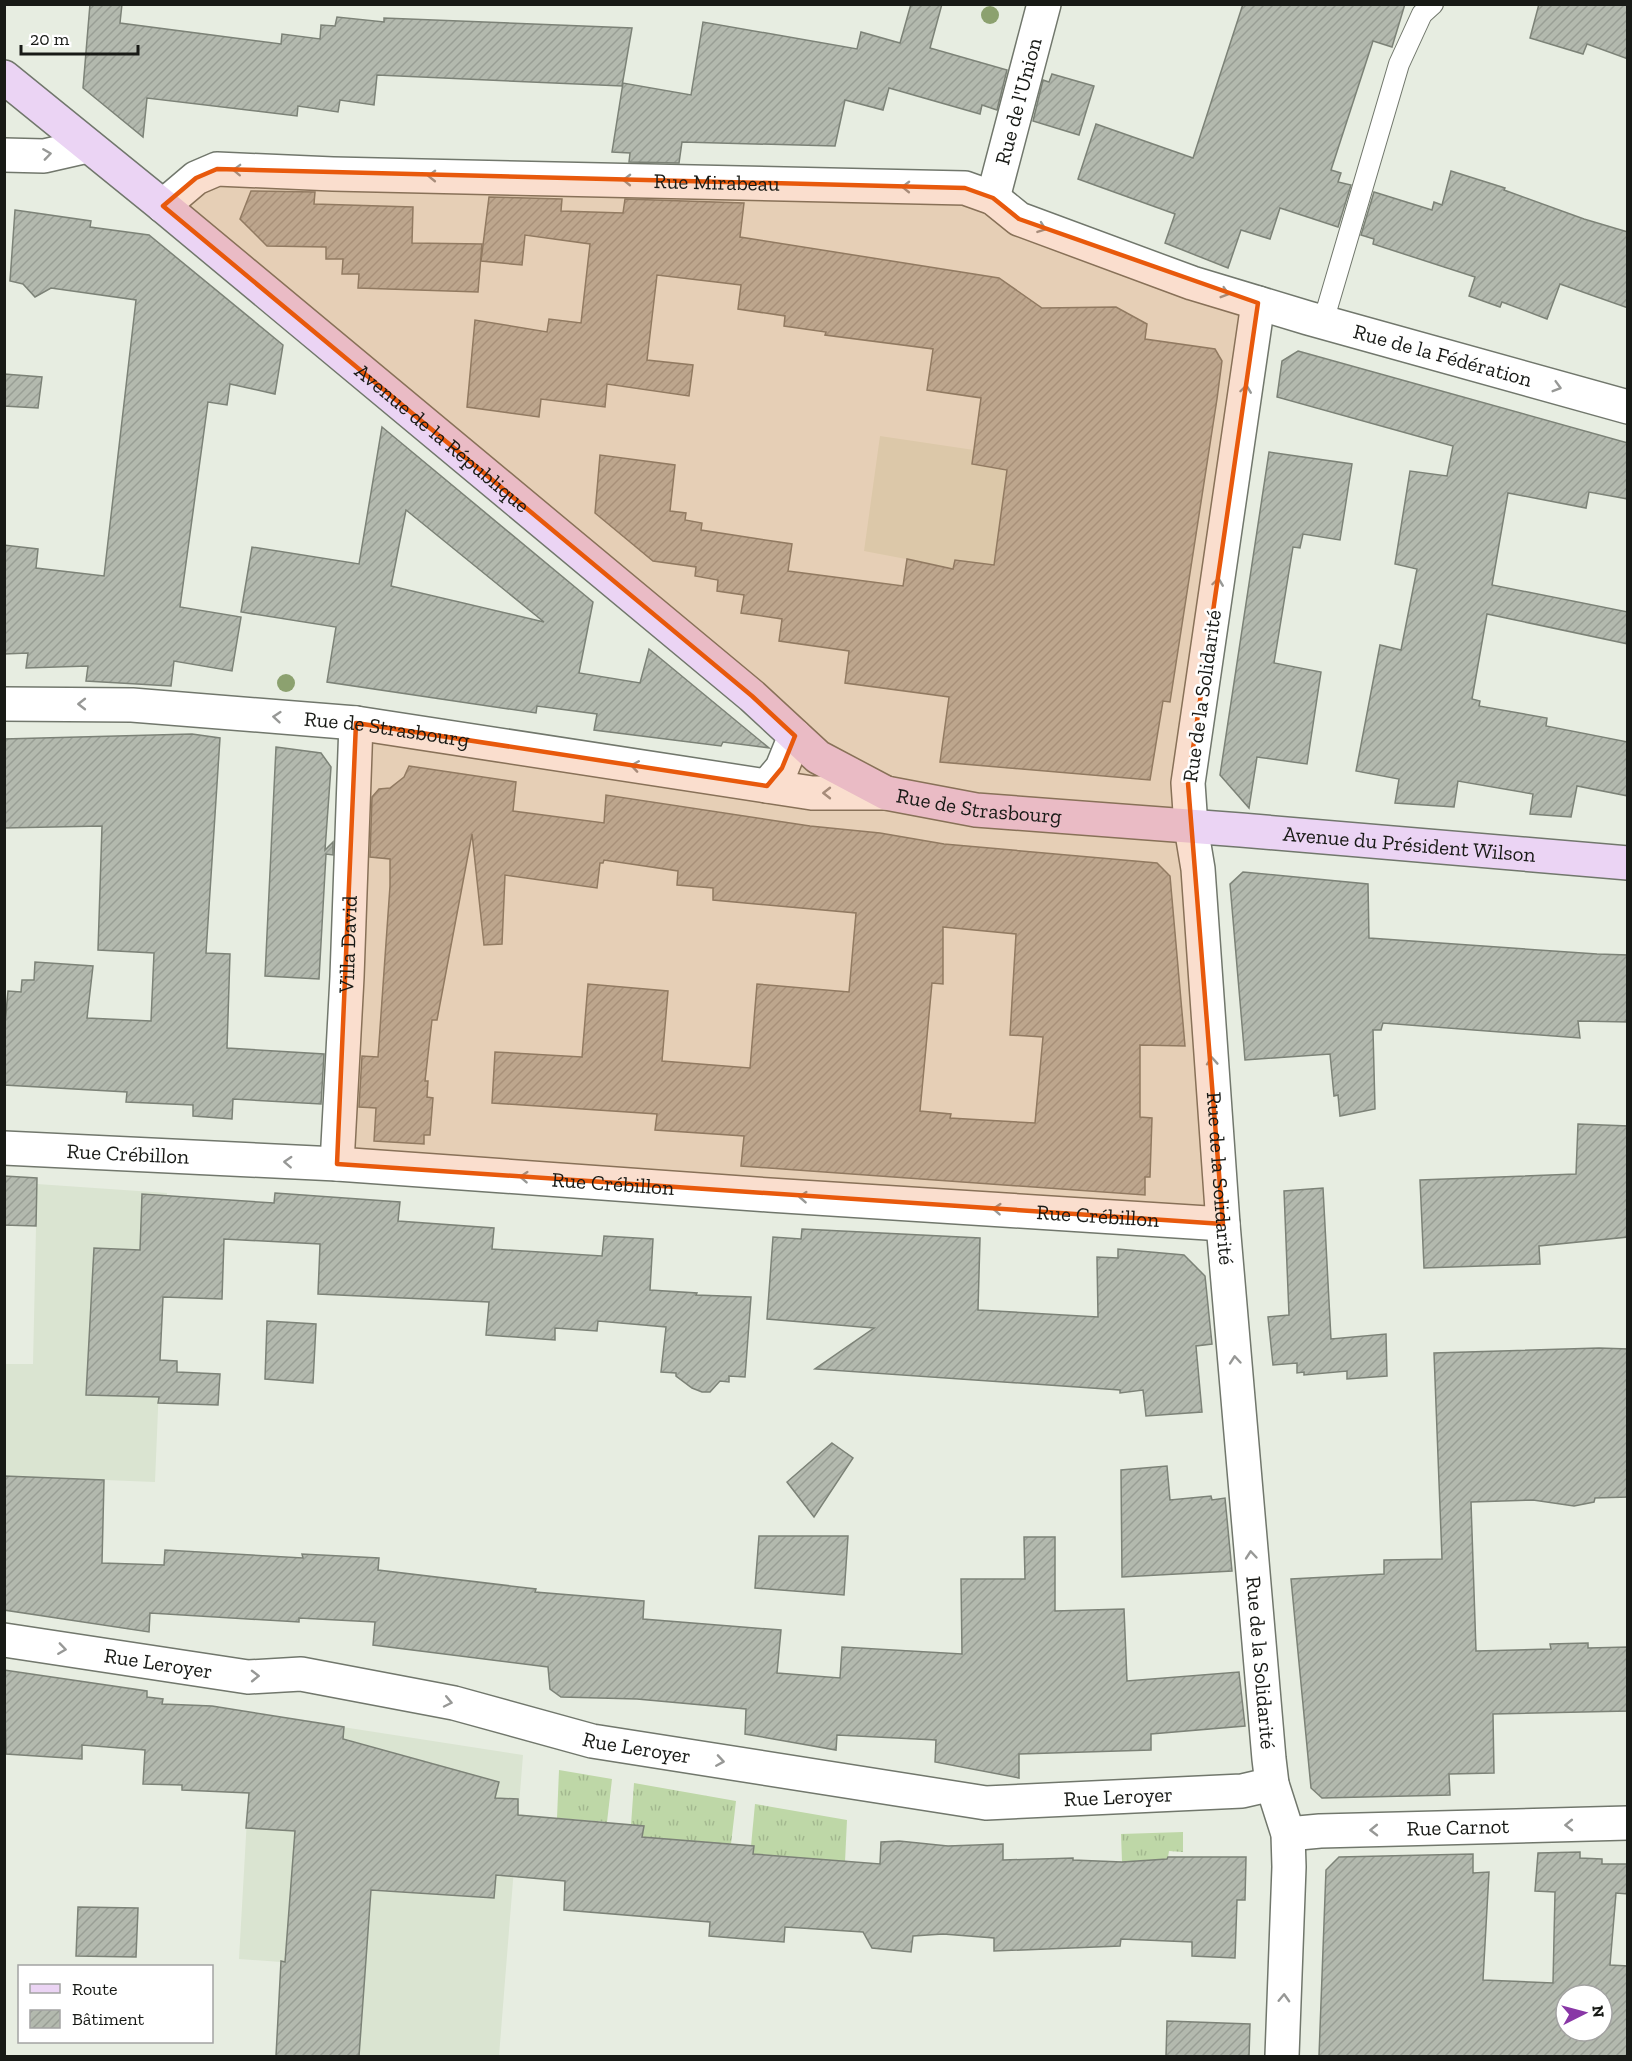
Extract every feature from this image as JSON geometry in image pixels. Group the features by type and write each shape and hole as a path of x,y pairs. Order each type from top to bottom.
{"street":[{"name":"Rue de l'Union","path":"993,198 1044,4"},
{"name":"Avenue de la République","path":"4,77 163,206 752,696 818,757 886,794"},
{"path":"4,155 44,156 88,146"},
{"name":"Rue Mirabeau","path":"163,206 196,178 216,169 965,188 993,198 1019,219 1192,283 1258,303"},
{"name":"Rue de la Fédération","path":"1258,303 1628,406"},
{"name":"Rue de la Solidarité","path":"1258,303 1188,783 1191,827 1198,869 1223,1224 1272,1784 1288,1834 1290,1867 1282,2056"},
{"name":"Rue de Strasbourg","path":"4,704 132,705 356,723 812,794 886,794 976,810 1191,827"},
{"name":"Villa David","path":"337,1164 347,977 356,723"},
{"path":"767,786 782,768 795,736"},
{"name":"Avenue du Président Wilson","path":"1191,827 1628,863"},
{"name":"Rue Crébillon","path":"4,1148 337,1164 1223,1224"},
{"name":"Rue Leroyer","path":"4,1640 248,1677 301,1674 454,1703 592,1741 986,1803 1242,1791 1272,1784"},
{"name":"Rue Carnot","path":"1288,1834 1320,1831 1628,1823"}],"lane":[{"path":"1323,322 1399,64 1422,14 1433,4"}],"highlighted area":[{"path":"217,169 965,188 993,198 1019,219 1258,303 1188,783 1223,1224 337,1164 356,723 767,786 782,768 795,736 752,696 163,206 196,178"}],"shaded area":[{"path":"999,278 1042,308 1116,307 1147,324 1141,365 1093,604 953,568 864,551 880,436 974,450"},
{"path":"37,1184 167,1193 155,1482 5,1476 4,1364 33,1364"},
{"path":"253,1713 523,1755 499,2056 276,2056 281,1962 239,1959"}],"green space":[{"path":"559,1770 612,1779 607,1822 557,1818"},
{"path":"634,1783 736,1801 731,1844 642,1837 644,1826 631,1825"},
{"path":"755,1804 847,1820 845,1862 753,1854 751,1846"},
{"path":"1183,1832 1183,1852 1169,1851 1167,1863 1122,1862 1121,1834"}],"building":[{"path":"90,4 122,4 120,23 281,44 282,34 320,39 321,25 335,26 337,17 384,22 384,18 632,28 622,86 377,75 374,105 340,100 338,112 298,106 297,116 147,98 143,137 83,88"},
{"path":"911,4 942,4 930,48 1007,70 997,110 982,105 980,114 889,88 883,110 845,100 835,146 682,142 679,163 629,162 630,153 612,152 623,83 691,95 703,22 857,49 861,32 900,43"},
{"path":"1243,4 1405,4 1392,47 1373,41 1331,170 1341,173 1338,182 1351,185 1338,227 1280,208 1270,239 1241,230 1228,268 1165,243 1175,214 1078,179 1096,124 1193,158"},
{"path":"1539,4 1628,4 1628,59 1587,44 1583,54 1530,38"},
{"path":"1052,74 1094,86 1079,135 1033,121 1043,80 1049,82"},
{"path":"1451,171 1505,188 1504,190 1584,219 1628,232 1628,308 1560,284 1547,319 1502,302 1500,307 1469,296 1475,277 1373,244 1374,239 1361,235 1374,192 1432,210 1434,202 1442,205"},
{"path":"251,191 315,192 314,204 413,207 412,243 482,244 478,292 358,288 359,274 342,274 343,259 326,259 326,247 267,246 240,219"},
{"path":"489,197 562,199 561,211 623,213 625,199 744,203 740,237 999,278 1042,308 1116,307 1147,324 1145,339 1215,349 1222,361 1217,399 1170,702 1163,701 1150,780 940,762 949,697 845,683 849,651 779,641 782,619 741,613 744,595 717,591 718,580 695,576 696,567 653,561 595,513 600,455 675,465 670,511 686,513 685,520 702,523 701,530 792,544 788,571 903,586 907,559 953,569 955,560 994,565 1007,470 972,464 981,398 927,390 933,349 825,335 826,332 784,326 785,316 738,309 741,285 657,275 647,360 693,365 689,396 607,384 605,407 541,399 539,417 467,407 475,320 547,332 549,319 581,323 590,244 525,235 522,265 481,261"},
{"path":"15,210 91,221 90,227 149,235 283,345 275,394 230,384 227,405 208,402 180,607 241,617 232,671 174,661 171,686 86,681 88,666 26,668 28,653 4,654 4,545 38,549 36,568 104,576 136,300 51,288 35,297 23,284 10,281"},
{"path":"1298,351 1628,443 1628,499 1589,492 1586,508 1508,493 1492,585 1628,612 1628,644 1487,614 1472,699 1480,701 1479,706 1547,718 1546,726 1628,742 1628,796 1577,786 1571,817 1530,814 1533,794 1458,781 1454,807 1395,803 1399,779 1356,771 1380,645 1401,650 1417,569 1395,564 1410,471 1447,476 1453,446 1277,397 1282,361"},
{"path":"4,374 42,377 38,408 4,406"},
{"path":"382,427 593,602 579,673 640,683 649,649 769,748 723,742 721,746 594,730 597,714 537,706 536,713 327,682 336,627 241,612 252,547 359,564","holes":["406,510 544,622 391,586"]},
{"path":"1269,452 1352,464 1340,540 1303,534 1300,548 1293,547 1274,663 1321,672 1307,764 1257,757 1249,808 1220,775"},
{"path":"192,734 220,738 206,953 230,954 227,1048 324,1054 321,1104 233,1099 232,1119 193,1116 193,1105 126,1102 127,1092 4,1085 4,1034 8,991 21,992 22,980 34,980 35,962 93,966 87,1018 151,1021 154,953 98,950 102,826 4,828 4,739"},
{"path":"276,747 321,753 331,767 325,850 333,842 333,855 326,854 319,979 265,976"},
{"path":"409,766 516,782 513,811 604,823 606,795 944,844 1157,863 1170,876 1185,1046 1140,1045 1140,1117 1152,1118 1150,1177 1145,1177 1145,1195 741,1166 744,1136 655,1130 657,1114 492,1103 495,1052 582,1057 588,984 668,991 662,1061 750,1068 757,984 849,992 856,913 713,900 713,888 677,885 678,871 604,860 600,863 597,888 505,875 502,944 484,945 472,834 437,1020 432,1020 425,1081 428,1081 427,1097 433,1098 430,1135 424,1135 424,1144 374,1141 376,1108 359,1107 362,1056 378,1057 390,859 370,857 372,797 379,789 390,788 404,777","holes":["943,927 1016,934 1010,1035 1043,1037 1035,1123 950,1118 951,1114 920,1111 932,983 943,984"]},
{"path":"1243,872 1368,884 1369,938 1628,955 1628,1022 1578,1021 1580,1038 1383,1023 1381,1030 1373,1030 1375,1109 1340,1116 1338,1095 1334,1096 1330,1054 1245,1060 1230,884"},
{"path":"1578,1124 1628,1126 1628,1237 1539,1246 1540,1264 1424,1268 1420,1180 1576,1174"},
{"path":"4,1176 37,1178 36,1226 4,1225"},
{"path":"1323,1188 1331,1339 1386,1334 1387,1376 1347,1379 1347,1371 1304,1375 1304,1372 1297,1373 1297,1363 1273,1365 1268,1317 1289,1315 1284,1191"},
{"path":"275,1193 400,1202 398,1221 494,1228 492,1249 602,1256 604,1236 653,1239 650,1290 697,1293 696,1295 751,1297 745,1377 729,1376 729,1382 720,1381 710,1392 702,1392 692,1388 676,1376 676,1373 661,1372 666,1327 598,1321 597,1331 555,1328 555,1340 486,1335 489,1302 318,1294 320,1244 224,1239 222,1299 163,1297 160,1360 177,1361 177,1372 220,1374 218,1405 158,1403 159,1397 86,1395 94,1248 140,1250 142,1194 274,1203"},
{"path":"802,1229 980,1238 978,1310 1098,1317 1097,1257 1118,1258 1118,1249 1184,1255 1205,1276 1212,1344 1196,1346 1202,1412 1146,1416 1143,1390 1120,1393 1120,1390 815,1369 874,1328 767,1319 773,1237 801,1239"},
{"path":"267,1321 316,1324 313,1383 265,1379"},
{"path":"1628,1349 1628,1497 1595,1498 1594,1502 1574,1506 1533,1500 1471,1502 1476,1651 1551,1649 1550,1644 1588,1643 1588,1648 1628,1647 1628,1711 1493,1714 1494,1773 1449,1774 1450,1795 1322,1798 1311,1788 1291,1579 1384,1574 1384,1560 1442,1559 1434,1353"},
{"path":"832,1443 853,1458 814,1517 787,1482"},
{"path":"1167,1466 1170,1500 1211,1496 1212,1500 1225,1498 1232,1571 1122,1577 1121,1470"},
{"path":"4,1476 104,1480 102,1563 164,1565 165,1550 303,1558 302,1554 379,1558 378,1570 536,1589 535,1592 644,1601 643,1619 781,1630 777,1673 840,1678 842,1647 962,1654 961,1579 1025,1579 1024,1537 1055,1537 1055,1611 1124,1609 1127,1681 1239,1672 1245,1726 1151,1734 1151,1750 1019,1754 1019,1778 935,1762 936,1740 837,1735 836,1750 745,1734 746,1709 637,1699 561,1697 550,1689 548,1667 373,1645 375,1622 299,1618 299,1622 150,1613 149,1632 4,1610"},
{"path":"759,1536 848,1536 844,1595 755,1588"},
{"path":"4,1670 147,1691 147,1697 163,1699 162,1704 212,1706 344,1727 343,1739 499,1782 495,1798 518,1799 518,1815 644,1826 642,1837 754,1846 753,1854 880,1864 881,1842 899,1841 948,1846 1003,1844 1003,1860 1073,1858 1073,1860 1122,1862 1167,1859 1168,1857 1246,1857 1245,1900 1237,1900 1235,1958 1192,1956 1192,1942 1121,1939 1120,1946 994,1951 994,1938 943,1934 913,1936 911,1952 872,1948 863,1932 785,1927 784,1942 709,1936 710,1922 564,1910 565,1881 496,1875 494,1898 371,1890 359,2056 276,2056 281,1961 285,1962 295,1831 246,1828 249,1793 182,1790 182,1785 143,1784 145,1750 82,1745 82,1759 6,1754"},
{"path":"1580,1852 1580,1858 1602,1859 1602,1864 1628,1864 1628,1894 1616,1893 1610,1965 1628,1966 1628,2056 1319,2056 1326,1870 1339,1857 1473,1854 1473,1873 1489,1872 1483,1980 1553,1983 1555,1892 1535,1891 1538,1853"},
{"path":"78,1907 138,1908 136,1957 76,1956"},
{"path":"1167,2021 1250,2024 1249,2056 1166,2056"}]}
